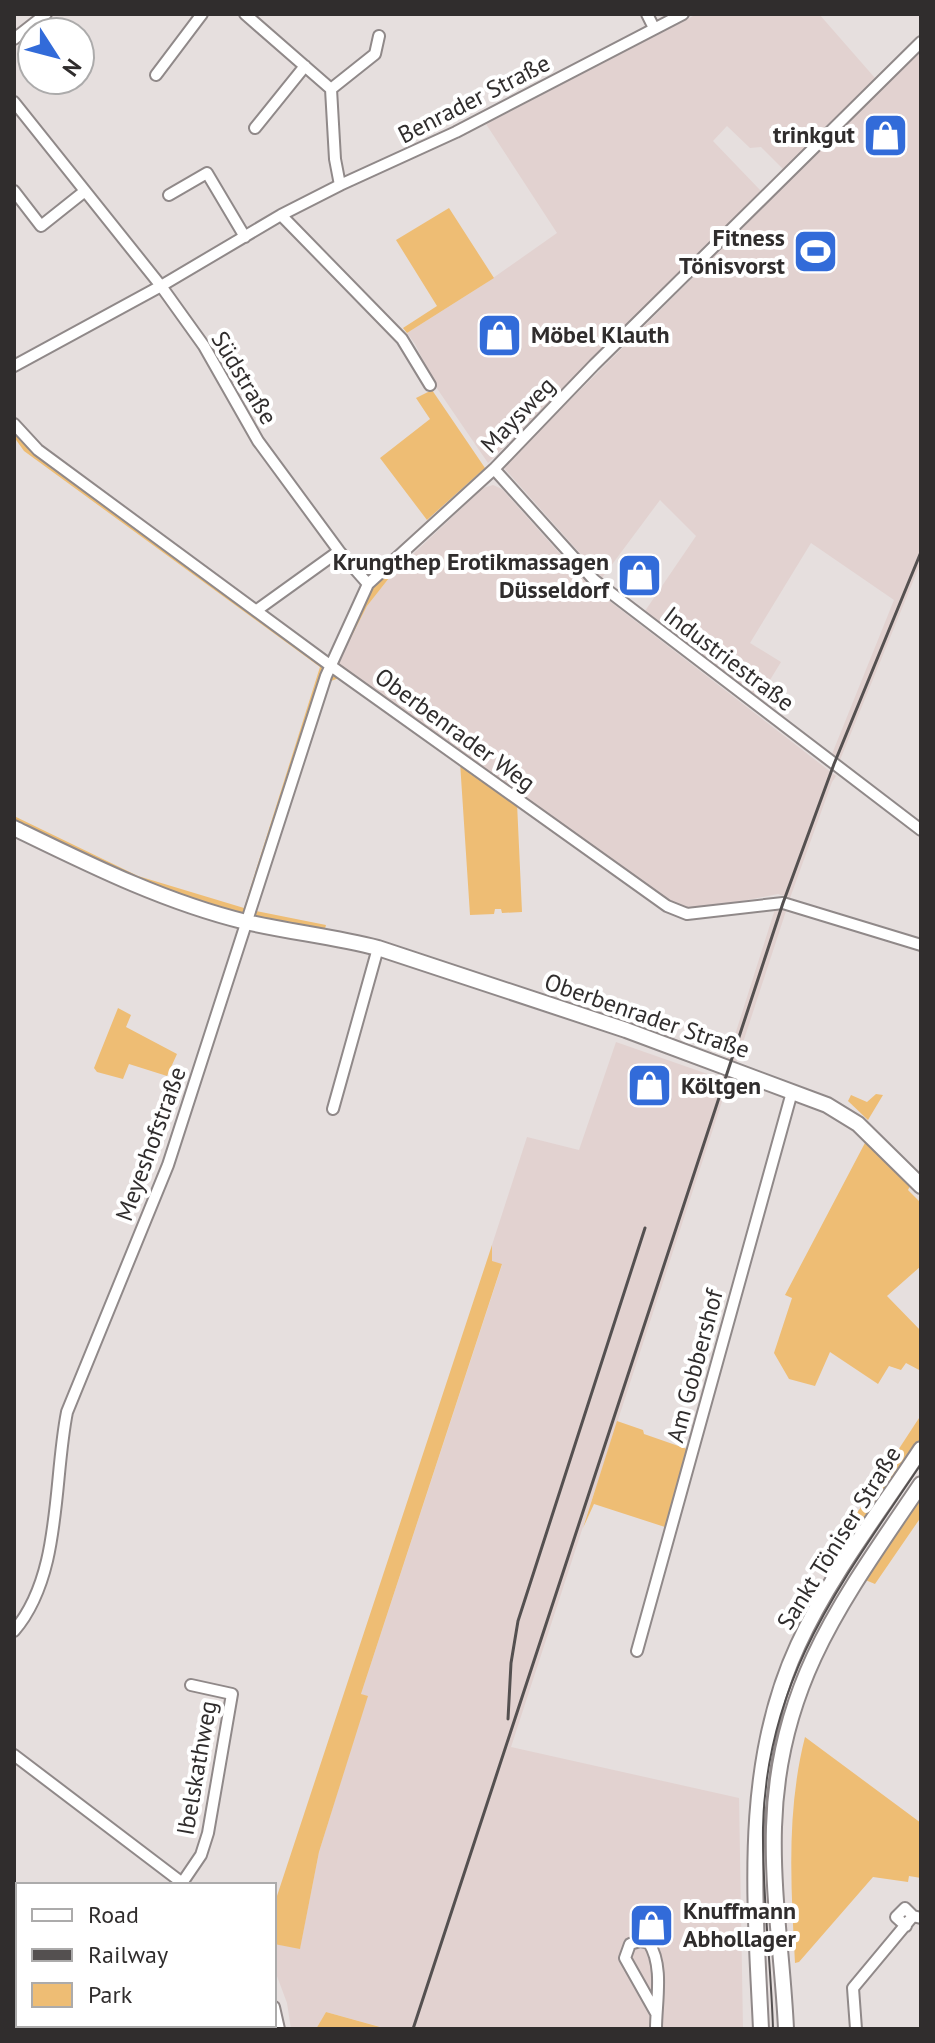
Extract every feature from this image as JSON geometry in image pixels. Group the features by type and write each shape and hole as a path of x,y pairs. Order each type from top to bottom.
{"main road":[{"name":"Oberbenrader Straße","path":"14,828 128,884 247,922 378,948 626,1030 792,1092 844,1113 883,1146 921,1186"},
{"name":"Sankt Töniser Straße","path":"761,2029 756,1824 760,1774 771,1719 788,1668 810,1620 921,1449"},
{"name":"Sankt Töniser Straße","path":"786,2029 774,1827 785,1741 804,1678 818,1645 853,1584 921,1484"}],"street":[{"path":"14,39 46,14"},
{"path":"156,75 202,14"},
{"path":"245,14 331,89 335,159 340,185"},
{"path":"647,14 654,28"},
{"name":"Benrader Straße","path":"14,366 161,286 281,215 431,145 683,14"},
{"path":"331,89 375,54 379,36"},
{"name":"Maysweg","path":"332,662 368,584 494,469 594,365 921,42"},
{"path":"255,128 305,66"},
{"name":"Südstraße","path":"14,102 161,286 204,346 258,441 339,551 368,584"},
{"path":"169,195 207,173 245,237"},
{"path":"14,191 41,226 85,191"},
{"path":"281,215 402,339 430,385"},
{"name":"Oberbenrader Weg","path":"14,424 38,450 680,913 783,903 921,945"},
{"name":"Industriestraße","path":"494,469 594,580 921,830"},
{"path":"259,609 339,551"},
{"name":"Meyeshofstraße","path":"14,1631 34,1603 49,1553 67,1412 168,1165 303,743 332,662"},
{"path":"333,1109 378,948"},
{"name":"Am Gobbershof","path":"637,1651 792,1092"},
{"name":"Ibelskathweg","path":"184,1883 201,1855 208,1833 232,1694 191,1685"},
{"path":"14,1755 182,1883"},
{"path":"856,2029 853,1988 913,1920"},
{"path":"656,2013 625,1958 630,1944 640,1941 649,1943 656,1954 656,2013 656,2029"}],"shaded area":[{"path":"697,14 819,14 875,78 783,169 761,147 750,148 727,126 713,141 761,191 488,463 436,387 407,333 557,233 486,124"},
{"path":"921,50 921,562 840,760 832,754 894,600 811,543 750,643 781,662 759,698 645,611 696,536 660,500 602,578 503,467"},
{"path":"493,485 502,489 594,589 836,776 790,898 778,894 686,912 338,663 367,606 393,573 483,488"},
{"path":"787,908 736,1064 727,1060 775,909"},
{"path":"616,1042 719,1078 722,1071 731,1074 511,1747 739,1798 743,2029 388,2029 326,2012 316,2029 291,2029 287,2003 276,1973 276,1944 300,1948 319,1852 367,1697 361,1694 502,1265 492,1262 492,1245 527,1137 579,1150"}],"green space":[{"path":"449,208 494,278 407,333 403,328 437,306 396,240"},
{"path":"432,390 485,468 427,520 380,458 430,419 416,398"},
{"path":"14,429 322,665 322,675 243,912 236,914 174,896 14,824 14,816 138,876 244,908 320,667 24,451 14,437"},
{"path":"390,570 393,573 367,606 338,663 686,912 665,901 340,669 337,662 372,586"},
{"path":"338,677 344,681 339,678 329,685 256,911 326,925 324,932 263,921 254,910 329,681"},
{"path":"460,762 517,803 522,912 502,913 501,909 495,909 494,914 470,915"},
{"path":"118,1008 131,1015 126,1027 177,1054 167,1076 129,1064 123,1079 97,1072 94,1068"},
{"path":"876,1094 883,1095 868,1120 848,1101 851,1095 867,1102"},
{"path":"866,1141 910,1186 908,1190 921,1203 921,1266 887,1296 921,1331 921,1371 906,1363 901,1370 889,1366 878,1384 830,1352 815,1386 789,1379 774,1353 792,1298 785,1295"},
{"path":"492,1245 492,1261 502,1264 361,1694 368,1696 319,1852 300,1949 276,1944 276,1899"},
{"path":"921,1415 921,1438 836,1567 825,1562"},
{"path":"617,1421 690,1450 668,1528 594,1504 583,1528"},
{"path":"921,1493 921,1517 875,1584 863,1579"},
{"path":"805,1737 921,1823 921,1878 909,1876 908,1882 873,1877 795,1963 792,1821"},
{"path":"326,2012 380,2027 388,2029 316,2029"}],"tram line":[{"path":"773,2029 763,1828 767,1774 778,1724 793,1678 837,1591 921,1464"}],"railway":[{"path":"413,2029 783,903 834,764 921,552"},
{"path":"508,1719 511,1663 518,1621 645,1228"}],"place":[{"name":"trinkgut","path":"886,135"},
{"name":"Fitness Tönisvorst","path":"816,252"},
{"name":"Möbel Klauth","path":"500,335"},
{"name":"Krungthep Erotikmassagen Düsseldorf","path":"640,576"},
{"name":"Költgen","path":"650,1086"},
{"name":"Knuffmann Abhollager","path":"652,1925"}]}
